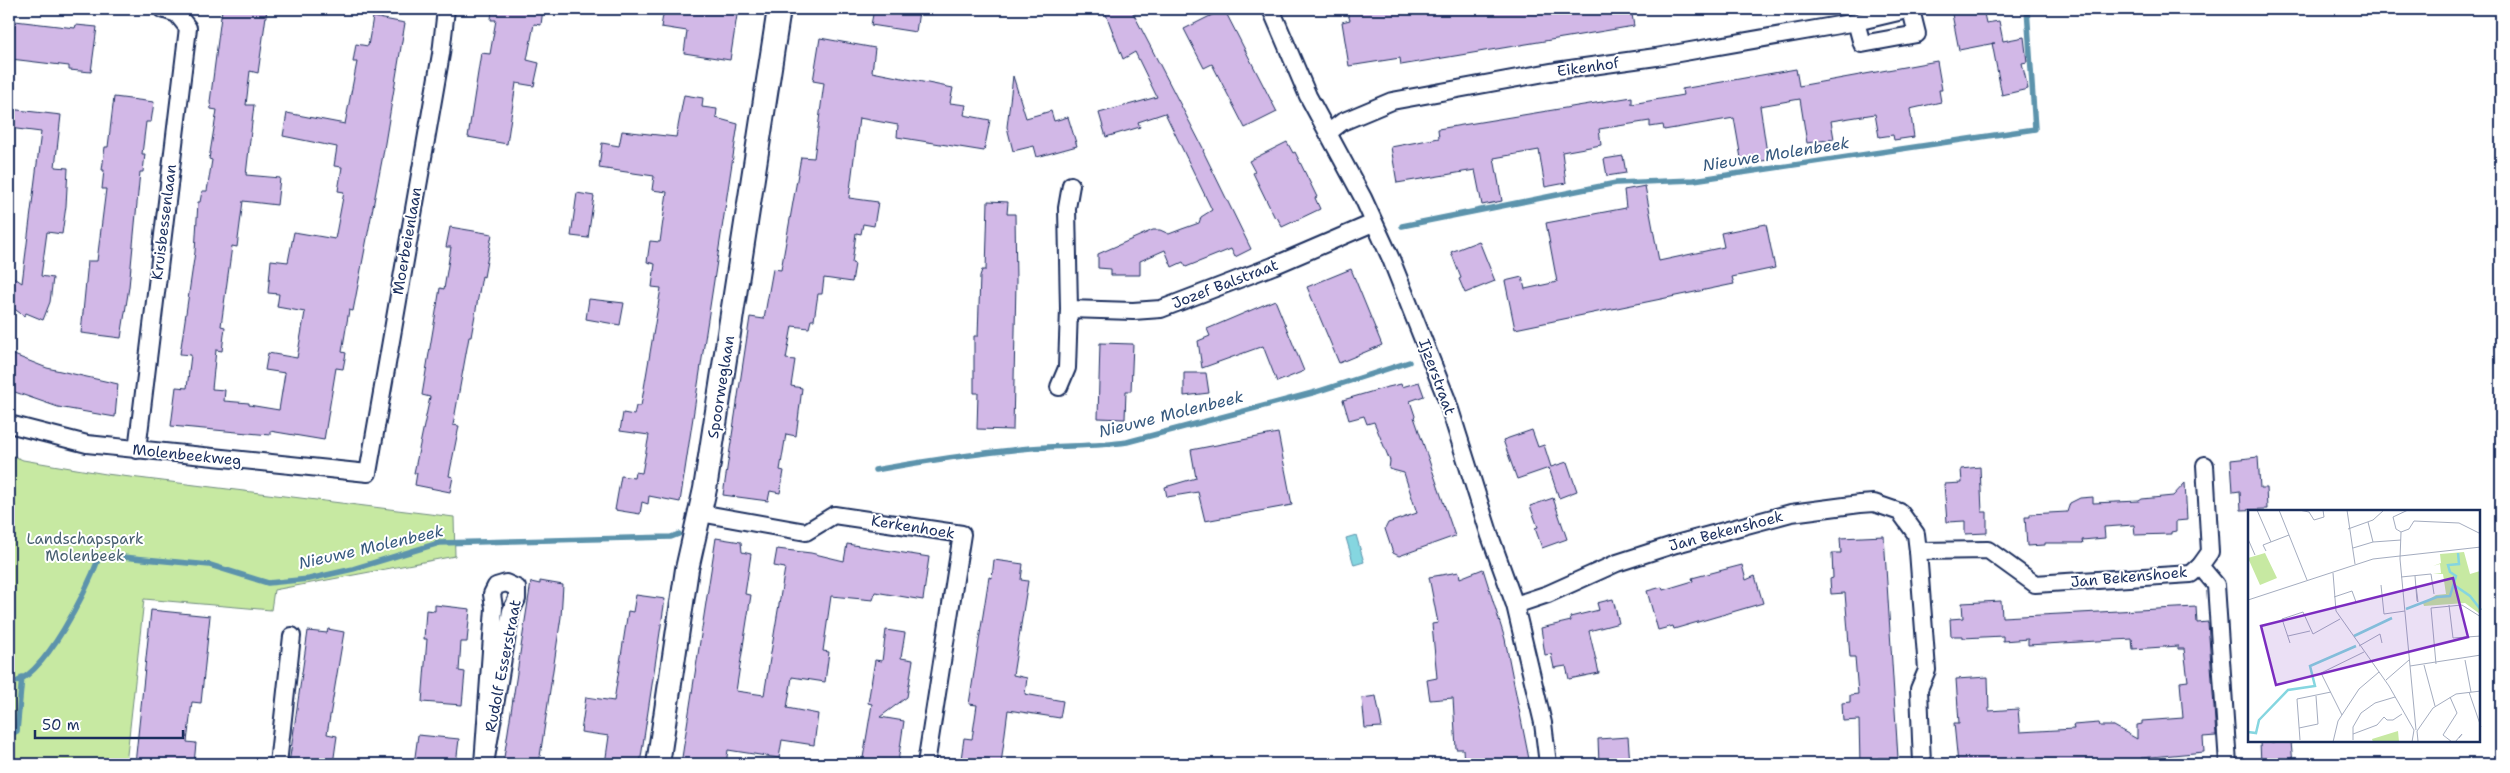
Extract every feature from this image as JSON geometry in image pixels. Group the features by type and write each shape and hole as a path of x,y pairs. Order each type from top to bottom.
{"street":[{"name":"Kruisbessenlaan","path":"137,450 188,28 177,14 162,9"},
{"name":"Moerbeienlaan","path":"368,473 441,54 446,9"},
{"name":"Spoorweglaan","path":"658,764 687,569 700,513 779,9"},
{"name":"Ijzerstraat","path":"1271,9 1308,96 1391,259 1446,400 1490,536 1516,605 1543,723 1548,764"},
{"name":"Eikenhof","path":"1328,133 1342,122 1392,101 1856,22 1911,9 1917,34 1862,44 1856,22"},
{"path":"1059,386 1067,368 1069,309 1067,208 1071,185"},
{"name":"Jozef Balstraat","path":"1069,309 1134,311 1161,309 1264,269 1373,223"},
{"name":"Molenbeekweg","path":"9,424 87,444 368,473"},
{"name":"Jan Bekenshoek","path":"1918,551 1988,550 2035,584 2191,574 2200,566 2210,552 2205,465"},
{"name":"Jan Bekenshoek","path":"1516,605 1548,594 1617,562 1792,513 1874,503 1900,512 1916,534 1918,551 1928,670 1919,689 1922,764"},
{"name":"Kerkenhoek","path":"700,513 806,532 834,515 962,534 926,764"},
{"name":"Jan Bekenshoek","path":"2200,566 2216,585 2228,764"},
{"name":"Rudolf Esserstraat","path":"506,583 517,588 517,599 511,611 484,764 494,608 492,594 496,586 506,583"},
{"path":"278,764 292,636"}],"green space":[{"name":"Landschapspark Molenbeek","path":"9,454 23,460 106,474 454,517 455,556 274,590 271,610 144,599 126,764 9,764"}],"water":[{"path":"1356,535 1364,562 1354,565 1346,538"}],"building":[{"path":"222,9 267,9 258,73 250,71 246,105 254,105 246,175 280,178 277,205 243,201 237,247 232,246 221,326 225,327 222,351 216,350 212,389 225,390 224,401 249,403 249,405 279,410 285,373 265,370 268,353 297,358 305,312 277,307 279,294 268,293 271,260 288,262 294,232 335,239 344,192 338,191 342,167 334,166 337,147 283,136 287,113 345,124 357,62 353,62 356,44 368,46 373,17 405,23 383,155 353,311 349,310 342,352 346,353 343,369 336,368 324,440 270,431 270,435 171,426 176,387 187,388 191,355 180,354 195,252 198,202 200,202 202,191 207,191 212,160 209,159 217,110 211,109 210,102"},
{"path":"492,9 543,9 541,25 534,24 527,60 539,63 534,86 516,83 507,144 468,137 481,53 490,54 496,20 491,20"},
{"path":"664,9 709,12 710,9 738,9 730,60 684,53 687,31 661,27"},
{"path":"874,9 919,11 916,32 871,25"},
{"path":"1104,9 1131,9 1204,150 1251,249 1235,257 1231,249 1186,267 1183,262 1172,267 1165,250 1140,261 1140,275 1111,275 1111,269 1098,268 1098,254 1153,230 1160,230 1169,234 1199,223 1201,217 1212,210 1165,113 1138,122 1140,127 1106,137 1099,113 1157,97 1135,52 1123,59"},
{"path":"1224,9 1277,112 1245,128 1212,64 1204,68 1184,29"},
{"path":"1346,9 1631,9 1634,26 1401,65 1400,58 1349,66 1342,22 1350,20"},
{"path":"1951,9 1983,9 1986,23 1999,21 2003,41 2024,37 2027,62 2022,63 2028,89 2002,95 1992,44 1959,50"},
{"path":"15,21 75,28 76,25 97,27 91,72 69,70 69,66 11,59"},
{"path":"820,38 875,48 872,72 953,88 950,103 966,105 964,115 990,120 984,151 897,137 898,125 859,118 849,198 878,202 874,226 863,224 861,234 856,233 852,263 855,264 852,282 824,278 822,294 818,294 814,320 811,320 809,328 792,326 786,359 795,360 791,386 802,388 796,436 786,434 780,470 784,471 780,493 770,491 768,501 723,495 750,317 764,319 773,269 781,270 801,157 814,158 824,83 813,81"},
{"path":"1937,61 1942,90 1939,90 1941,102 1910,109 1914,137 1894,140 1893,135 1879,137 1875,114 1831,121 1834,139 1807,143 1800,99 1760,106 1768,160 1742,164 1734,118 1664,130 1663,125 1650,127 1650,121 1599,129 1601,145 1562,152 1566,183 1545,187 1539,150 1494,158 1502,201 1482,205 1475,170 1397,183 1391,147 1439,138 1438,129 1632,97 1632,104 1683,95 1682,89 1796,69 1799,86"},
{"path":"1013,76 1026,118 1051,111 1054,121 1068,117 1077,146 1037,157 1034,146 1013,151 1007,127"},
{"path":"684,95 703,98 702,107 717,109 716,118 738,124 680,502 649,496 648,504 642,502 640,514 615,510 621,476 634,478 635,472 642,473 649,435 620,431 623,413 634,415 636,406 641,406 661,288 652,287 655,264 647,262 650,241 660,242 667,192 652,190 654,176 599,168 602,143 619,146 622,131 676,137"},
{"path":"114,97 154,102 151,122 146,122 142,154 145,154 143,172 140,172 129,287 121,338 81,333 88,261 97,261 106,189 102,189 104,170 102,170 105,147 108,147"},
{"path":"9,109 61,115 55,167 68,168 66,206 62,234 47,232 41,276 53,278 50,302 43,320 26,313 24,316 9,305 9,274 22,283 41,132 9,128"},
{"path":"1287,142 1293,153 1295,152 1317,197 1315,198 1320,209 1282,227 1277,217 1275,218 1249,161"},
{"path":"1623,156 1626,173 1607,176 1604,159"},
{"path":"1645,186 1659,261 1724,247 1721,233 1766,224 1775,268 1732,277 1734,284 1515,329 1505,281 1522,277 1525,289 1557,282 1546,223 1626,208 1624,190"},
{"path":"577,193 594,196 588,238 571,236"},
{"path":"988,201 1008,202 1007,214 1015,214 1016,281 1013,430 977,429 978,393 974,393 974,336 978,336 980,276 982,270 986,270"},
{"path":"450,227 492,234 471,337 469,337 453,425 459,426 449,476 453,477 450,492 415,485 417,473 414,473 430,397 422,395 440,288 444,289 451,247 446,247"},
{"path":"1479,241 1495,281 1465,293 1451,252"},
{"path":"1351,269 1382,345 1339,363 1307,287"},
{"path":"589,299 624,303 620,325 586,319"},
{"path":"1275,300 1304,371 1277,382 1263,346 1202,368 1198,341 1210,336 1207,329"},
{"path":"1100,343 1133,344 1131,391 1126,391 1125,419 1098,418"},
{"path":"9,353 47,368 118,384 115,417 58,407 9,390"},
{"path":"1184,373 1206,373 1209,393 1184,396"},
{"path":"1419,382 1424,396 1410,401 1455,536 1399,556 1393,553 1385,529 1388,523 1417,513 1404,473 1389,469 1390,461 1374,422 1367,424 1364,416 1349,420 1343,400 1384,388 1401,384 1402,387"},
{"path":"1532,430 1538,447 1544,445 1551,467 1567,462 1577,491 1559,498 1549,468 1517,479 1503,440"},
{"path":"1278,433 1292,505 1205,521 1198,492 1167,497 1165,487 1196,478 1191,450"},
{"path":"2258,457 2260,488 2266,488 2267,509 2241,510 2240,491 2233,492 2231,460"},
{"path":"1980,467 1982,512 1987,512 1987,533 1965,534 1965,521 1947,522 1944,484 1962,483 1961,469"},
{"path":"2185,483 2187,520 2176,521 2176,531 2171,532 2171,534 2135,535 2134,525 2104,527 2105,538 2082,540 2083,543 2045,543 2045,545 2027,546 2025,517 2030,517 2030,514 2067,512 2070,503 2080,498 2093,497 2093,503 2139,501 2142,499 2173,496"},
{"path":"1553,498 1567,539 1542,548 1535,528 1538,527 1530,506"},
{"path":"1884,536 1898,758 1878,758 1878,764 1860,764 1859,720 1843,721 1842,703 1850,702 1850,695 1858,694 1855,657 1850,657 1845,593 1831,594 1830,579 1833,578 1832,553 1841,553 1840,538"},
{"path":"716,538 741,542 742,552 751,554 745,594 751,595 736,691 764,695 785,568 774,566 777,549 811,553 844,561 847,544 929,557 923,600 875,592 873,600 831,596 823,651 829,652 825,682 792,677 787,708 818,714 814,745 782,740 779,758 728,750 726,764 681,764"},
{"path":"994,560 1023,564 1021,580 1028,581 1013,675 1027,678 1025,694 1063,701 1060,718 1008,710 1001,764 961,759 964,738 972,739 977,705 969,704 989,577 992,578"},
{"path":"1742,565 1746,580 1755,576 1763,603 1674,629 1673,626 1658,630 1647,591 1662,587 1663,590 1693,581 1692,578"},
{"path":"1483,569 1505,639 1530,764 1464,764 1463,749 1456,749 1453,698 1430,700 1427,680 1437,678 1432,624 1438,623 1429,577 1459,572 1460,578"},
{"path":"540,581 563,585 561,617 539,763 503,764 531,582 540,584"},
{"path":"636,595 665,599 640,764 605,764 609,736 581,732 586,697 614,701 628,611 633,612"},
{"path":"1613,599 1619,623 1589,631 1599,673 1569,679 1566,666 1554,668 1551,654 1545,655 1541,628 1571,621 1570,617 1599,610 1597,603"},
{"path":"2001,601 2002,617 2196,607 2197,623 2208,622 2216,736 2203,737 2204,752 2141,758 2141,764 2036,764 2035,758 1985,764 1958,764 1954,723 1959,723 1956,679 1988,677 1989,711 2018,709 2020,732 2074,729 2073,725 2099,723 2100,726 2114,726 2137,739 2137,725 2142,724 2142,721 2183,718 2180,682 2188,681 2184,649 2178,649 2178,646 2133,649 2132,639 2028,645 2028,639 2003,641 2003,636 1963,638 1963,636 1951,636 1950,619 1963,618 1962,603"},
{"path":"435,605 470,609 467,642 461,642 459,671 465,672 462,705 422,702 427,639 424,639 426,610 435,611"},
{"path":"151,610 210,616 201,703 192,702 187,742 196,743 194,764 135,764"},
{"path":"328,629 344,632 327,734 337,736 333,764 289,764 308,631 327,633"},
{"path":"886,630 905,633 901,658 913,660 907,697 880,717 904,721 898,762 883,760 882,764 862,764 872,704 868,703 875,660 882,661"},
{"path":"1376,696 1382,727 1365,728 1362,698"},
{"path":"418,735 459,739 456,764 414,764"},
{"path":"1628,737 1630,764 1599,764 1598,739"},
{"path":"2260,743 2291,743 2293,764 2261,764"}],"waterway":[{"name":"Nieuwe Molenbeek","path":"1402,226 1616,183 1694,180 2035,129 2027,9"},
{"name":"Nieuwe Molenbeek","path":"875,470 991,452 1127,442 1316,392 1409,362"},
{"name":"Nieuwe Molenbeek","path":"9,684 23,678 37,666 64,630 86,588 100,555 210,565 268,583 309,579 353,569 439,543 671,537 679,534"},
{"path":"9,735 17,731 22,677"}]}
